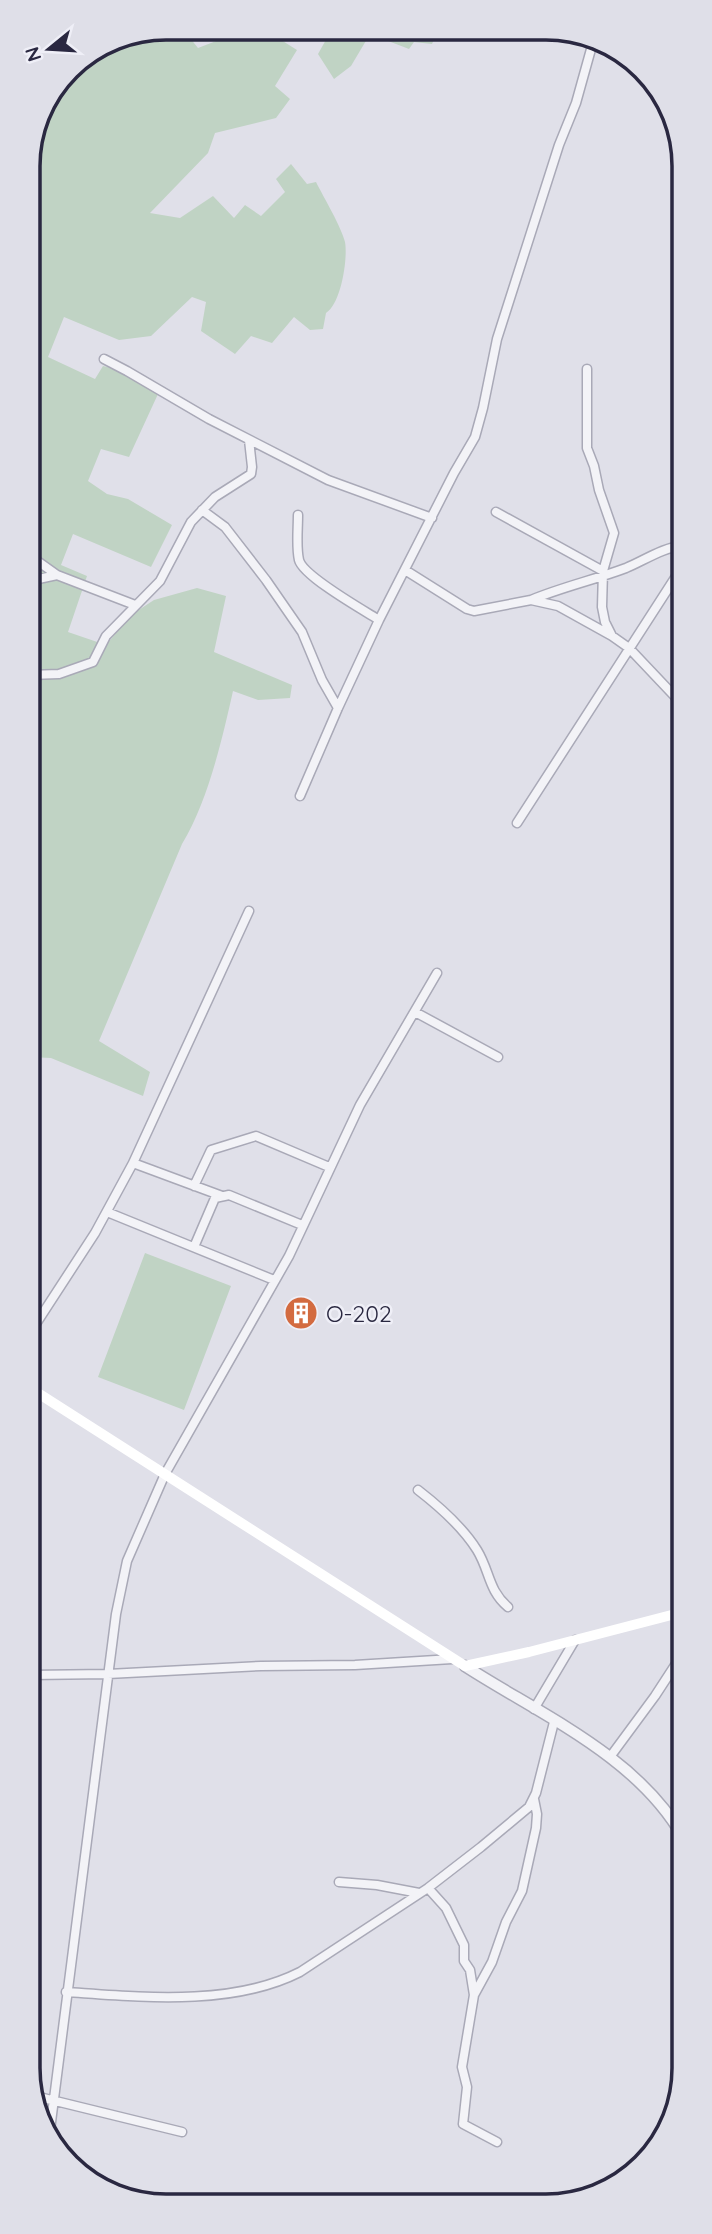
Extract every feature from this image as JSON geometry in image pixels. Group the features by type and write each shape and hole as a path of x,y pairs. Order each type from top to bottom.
{"main road":[{"path":"40,1395 465,1666 671,1615"}],"street":[{"path":"300,796 379,620 475,437 497,339 559,145 576,103 591,49"},
{"path":"104,359 249,440 328,480 432,518"},
{"path":"587,369 587,448 614,533 602,573 603,615 612,636"},
{"path":"41,675 59,674 88,665 98,656 106,636 160,581 188,527 202,510 215,497 251,474 249,440"},
{"path":"202,510 225,527 273,590 305,637 338,708"},
{"path":"496,512 602,573"},
{"path":"298,515 299,559 302,567 340,597 379,620"},
{"path":"405,570 474,611 531,600 653,557 672,547"},
{"path":"41,563 57,575 135,605"},
{"path":"41,578 57,575"},
{"path":"517,823 672,583"},
{"path":"531,600 558,606 612,636 629,648 672,693"},
{"path":"40,1318 107,1212 133,1163 249,911"},
{"path":"51,2119 108,1674 120,1587 127,1561 164,1474 289,1256 360,1105 437,973"},
{"path":"415,1012 498,1057"},
{"path":"194,1186 211,1150 256,1136 329,1167"},
{"path":"133,1163 222,1196"},
{"path":"194,1247 215,1198 222,1196 229,1195 252,1203 302,1225"},
{"path":"107,1212 274,1280"},
{"path":"418,1490 445,1512 477,1550 496,1596 508,1608"},
{"path":"534,1709 575,1640"},
{"path":"40,1675 355,1665 452,1659"},
{"path":"465,1666 610,1757 644,1786 671,1817"},
{"path":"610,1757 671,1671"},
{"path":"66,1992 183,1998 236,1991 300,1972 428,1888 529,1807 534,1799 554,1722"},
{"path":"497,2142 465,2126 462,2121 467,2087 462,2067 474,1995 492,1962 506,1922 522,1891 536,1828 534,1799"},
{"path":"340,1882 377,1885 419,1893"},
{"path":"428,1888 446,1908 464,1945 464,1961 470,1970 474,1995"},
{"path":"45,2099 182,2132"}],"green space":[{"path":"366,40 351,66 334,79 318,54 326,41"},
{"path":"387,40 434,40 432,44 414,42 409,49"},
{"path":"158,41 192,41 198,48 217,41 282,41 297,50 275,86 290,99 276,118 215,133 208,153 150,213 180,218 213,196 234,218 245,205 261,216 285,192 276,179 291,164 307,184 316,182 345,242 344,270 339,291 326,313 323,329 310,330 294,317 272,343 251,336 235,354 201,331 206,302 192,297 151,336 119,340 64,317 48,357 95,379 103,366 128,372 158,394 129,457 101,449 88,481 107,494 128,499 172,525 151,567 73,534 61,565 87,576 68,632 106,645 131,615 154,600 197,588 226,596 214,652 292,685 290,698 258,700 233,691 207,790 99,1041 150,1072 143,1096 51,1058 41,1058 43,142 53,111 66,90 71,84 84,84 84,71 111,53 126,47"},
{"path":"145,1253 231,1286 184,1410 98,1377"}],"place":[{"name":"O-202","path":"301,1313"}]}
